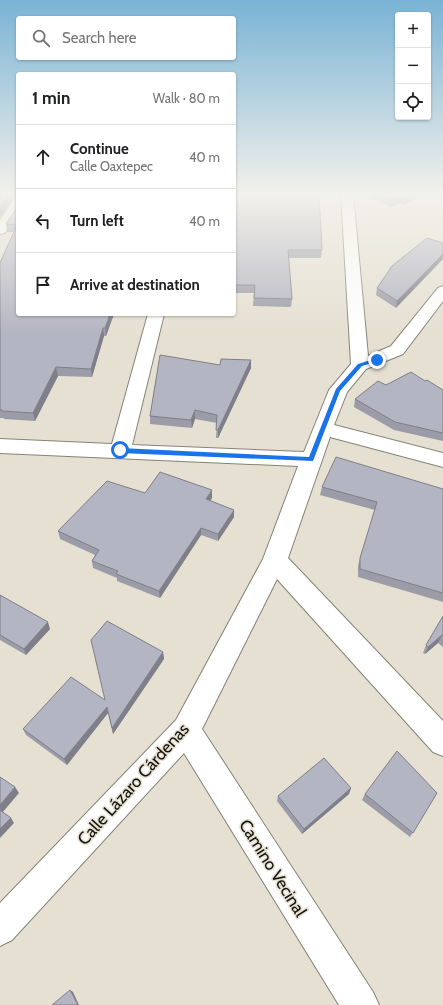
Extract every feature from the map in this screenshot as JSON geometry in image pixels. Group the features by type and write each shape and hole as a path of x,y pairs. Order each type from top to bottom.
{"street":[{"path":"351,241 360,365"},
{"name":"Calle Lázaro Cárdenas","path":"0,928 186,730 275,560 311,459 338,390 360,365 398,350 443,290"},
{"path":"120,450 155,316"},
{"path":"323,429 443,460"},
{"path":"0,446 311,459"},
{"path":"275,560 443,742"},
{"name":"Camino Vecinal","path":"186,730 360,1005"}],"building":[{"path":"10,241 16,241 16,316 109,316 105,328 103,328 91,369 56,367 33,413 0,410 0,263"},
{"path":"236,241 322,241 322,250 288,250 292,299 254,298 255,285 236,285"},
{"path":"423,241 436,241 443,243 443,254 397,301 377,288 392,266"},
{"path":"160,355 220,365 221,359 251,360 218,430 216,430 217,415 195,410 191,420 150,416"},
{"path":"411,372 443,390 443,433 395,422 355,399 378,381 386,385"},
{"path":"336,457 443,489 443,593 360,569 360,558 377,502 322,487"},
{"path":"160,472 212,490 206,499 234,510 218,534 201,528 159,591 116,574 118,571 92,561 99,550 58,531 107,481 145,493"},
{"path":"0,595 48,622 24,649 0,635"},
{"path":"443,616 443,636 442,635 428,647 426,645"},
{"path":"107,621 163,652 112,728 107,707 64,759 23,729 71,677 105,700 91,640"},
{"path":"397,751 437,793 413,833 365,794"},
{"path":"324,758 351,788 304,829 278,796"},
{"path":"0,777 15,787 0,805"},
{"path":"0,810 11,818 0,829"},
{"path":"70,990 78,1005 52,1005"}],"route":[{"path":"120,450 311,459 338,390 360,365 377,360"}]}
